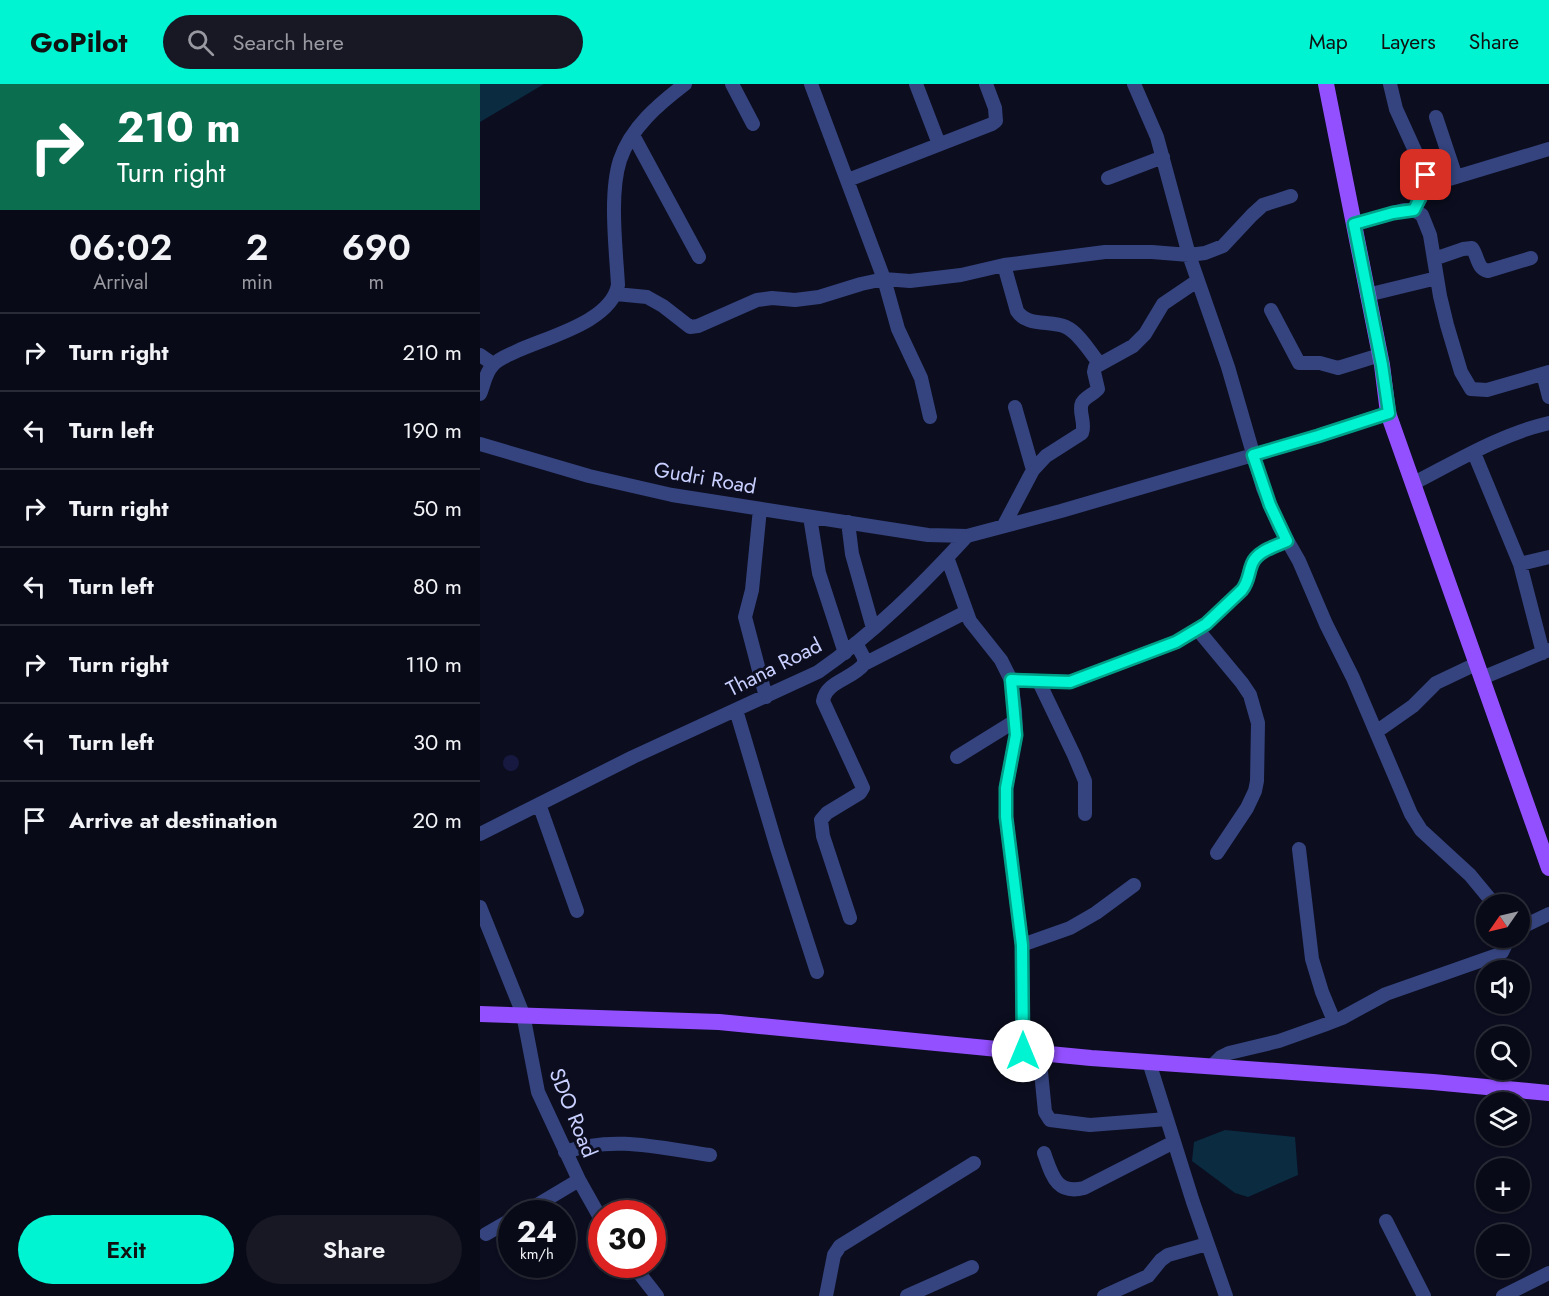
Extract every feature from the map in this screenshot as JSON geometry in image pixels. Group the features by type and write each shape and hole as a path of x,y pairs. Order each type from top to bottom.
{"main road":[{"path":"1326,84 1380,355 1389,413 1549,868"},
{"path":"480,1014 719,1022 1031,1052 1433,1082 1549,1093"}],"street":[{"path":"480,394 493,364 592,318 607,306 616,294 618,285 615,179 620,160 633,135 644,121 662,102 686,84"},
{"path":"732,84 753,124"},
{"path":"811,84 884,279 898,329 925,390 930,417"},
{"path":"916,84 939,144"},
{"path":"848,180 996,121 986,84"},
{"path":"1134,84 1151,119 1188,255 1228,367 1270,505 1353,678 1411,814 1421,830 1470,875 1486,894"},
{"path":"1390,84 1396,109 1426,175 1426,186 1414,210"},
{"path":"1436,117 1456,177"},
{"path":"633,135 699,257"},
{"path":"1426,186 1549,149"},
{"path":"1108,178 1163,157"},
{"path":"616,294 647,297 690,327 698,326 757,300 772,298 795,300 819,297 884,279 910,281 961,275 1004,265 1105,252 1188,255 1211,252 1224,246 1263,205 1291,196"},
{"path":"1354,224 1393,213 1414,210 1422,215 1434,259 1447,325 1461,372 1471,389 1487,390 1546,373 1549,397"},
{"path":"1434,259 1472,248 1480,267 1488,271 1531,258"},
{"path":"1004,265 1020,316 1031,321 1068,328 1099,363"},
{"path":"1367,296 1437,278"},
{"path":"1004,525 1033,470 1047,456 1082,433 1084,429 1081,405 1083,400 1098,389 1095,367 1133,346 1145,334 1163,304 1197,280"},
{"path":"1271,310 1299,363 1320,363 1338,368 1380,355"},
{"path":"480,355 493,364"},
{"path":"1015,407 1033,470"},
{"path":"967,536 1126,493 1389,413"},
{"path":"1414,483 1515,434 1549,423"},
{"name":"Gudri Road","path":"480,444 589,476 661,493 927,535 967,536"},
{"path":"1376,732 1413,706 1436,683 1546,651 1520,564 1474,453"},
{"path":"759,509 752,590 745,616 766,697"},
{"path":"810,517 819,573 845,653"},
{"path":"848,522 852,554 873,628"},
{"name":"Thana Road","path":"480,834 633,757 818,672 845,653 917,589 967,536"},
{"path":"1011,680 1070,682 1176,642 1198,630 1247,584 1252,563 1256,557 1287,541"},
{"path":"1520,564 1549,557"},
{"path":"947,558 966,612 983,640 1001,660 1011,680 1016,735 1006,788 1006,817 1022,945 1031,1052 1045,1112 1050,1120 1090,1125 1167,1119"},
{"path":"850,918 823,836 821,820 827,813 860,793 863,788 823,701 824,694 860,670 864,664 966,612"},
{"path":"1198,630 1250,695 1258,723 1256,791 1217,853"},
{"path":"856,643 864,658 864,664"},
{"path":"1039,682 1084,781 1085,814"},
{"path":"736,710 817,972"},
{"path":"957,757 1015,721"},
{"path":"539,804 578,911"},
{"path":"1299,849 1312,959 1334,1021"},
{"path":"1022,945 1071,928 1134,885"},
{"name":"SDO Road","path":"480,907 523,1014 538,1092 565,1152 590,1200"},
{"path":"1530,923 1549,914"},
{"path":"1211,1067 1229,1053 1279,1041 1334,1021 1386,994 1497,955 1504,948"},
{"path":"1149,1062 1226,1296"},
{"path":"565,1152 583,1146 621,1142 710,1155"},
{"path":"1044,1153 1052,1177 1057,1184 1067,1190 1075,1191 1174,1142"},
{"path":"826,1296 834,1255 840,1246 974,1163"},
{"path":"545,1200 579,1180"},
{"path":"1386,1221 1424,1296"},
{"path":"486,1234 498,1227"},
{"path":"1104,1296 1148,1276 1168,1255 1207,1244"},
{"path":"907,1296 972,1267"},
{"path":"1503,1296 1549,1273"},
{"path":"643,1278 657,1296"}],"water":[{"path":"480,84 544,84 480,122"},
{"path":"1225,1130 1295,1137 1298,1175 1248,1197 1235,1193 1192,1161 1194,1142"}],"building":[{"path":"511,755 517,757 519,763 517,769 511,771 505,769 503,763 505,757"}],"route":[{"path":"1023,1051 1022,945 1006,817 1006,788 1016,735 1011,680 1070,682 1176,642 1206,624 1242,590 1247,584 1252,563 1256,557 1287,541 1263,488 1253,455 1389,413 1382,365 1354,224 1404,210 1414,210 1423,195 1426,175"}]}
